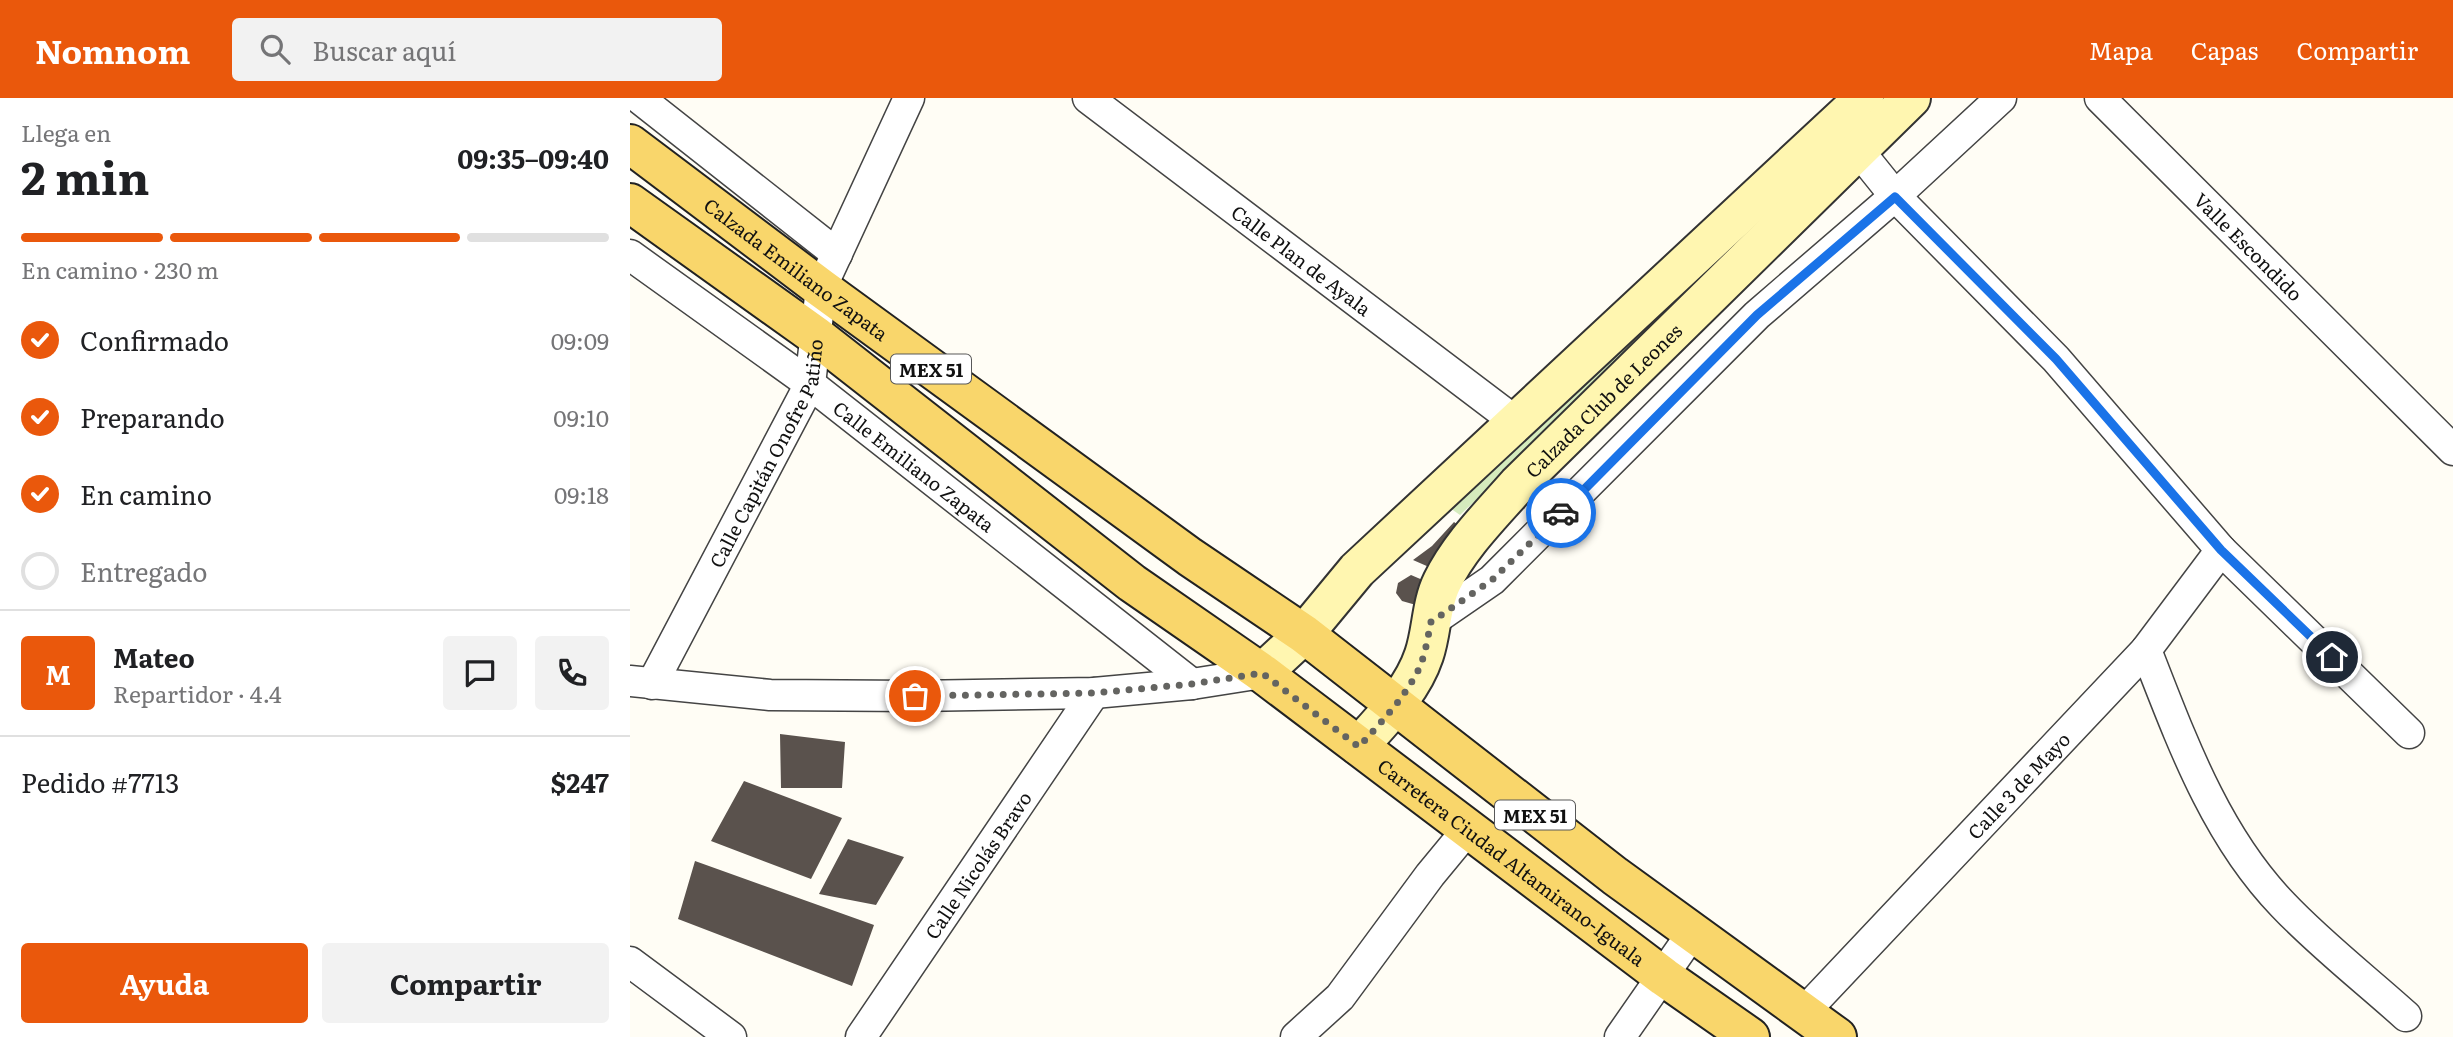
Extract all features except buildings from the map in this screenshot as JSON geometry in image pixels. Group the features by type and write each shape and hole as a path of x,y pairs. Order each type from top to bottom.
{"main road":[{"name":"Calzada Club de Leones","path":"1359,747 1416,675 1425,653 1441,583 1469,540 1518,484 1728,279 1847,137 1864,98"},
{"name":"Calzada Club de Leones","path":"1262,673 1304,634 1357,570 1516,422 1847,137 1911,98"},
{"name":"Calzada Emiliano Zapata","path":"630,144 821,288 1236,588 1304,634"},
{"name":"MEX 51","path":"630,202 816,336"},
{"name":"Carretera Ciudad Altamirano-Iguala","path":"816,336 1132,583 1262,673 1664,977 1750,1037"},
{"name":"MEX 51","path":"1304,634 1615,876 1837,1037"}],"street":[{"path":"639,98 837,254"},
{"name":"Calle Capitán Onofre Patiño","path":"641,682 810,384 821,288 909,98"},
{"name":"Calle Plan de Ayala","path":"1088,98 1516,422"},
{"path":"1431,622 1492,580 1757,315 1895,197 2001,98"},
{"name":"Valle Escondido","path":"2100,98 2453,450"},
{"path":"1847,137 1895,197 2056,359 2221,550 2409,733"},
{"name":"Calle Emiliano Zapata","path":"630,255 810,384 1192,684"},
{"name":"Calle 3 de Mayo","path":"1804,1012 2146,650 2221,550"},
{"path":"2146,650 2194,771 2239,851 2282,905 2406,1016"},
{"path":"641,682 770,695 915,696 1094,693 1192,684 1262,673"},
{"name":"Calle Nicolás Bravo","path":"861,1037 1094,693"},
{"path":"1296,1037 1340,997 1430,875 1468,829"},
{"path":"1620,1037 1693,932"},
{"path":"630,962 731,1037"}],"green space":[{"path":"1826,145 1840,156 1460,515 1447,506"}],"way so far":[{"path":"915,696 1094,693 1192,684 1262,673 1359,747 1416,675 1425,653 1431,622 1492,580 1561,513"}],"route":[{"path":"1561,513 1757,315 1895,197 2056,359 2221,550 2332,657"}]}
